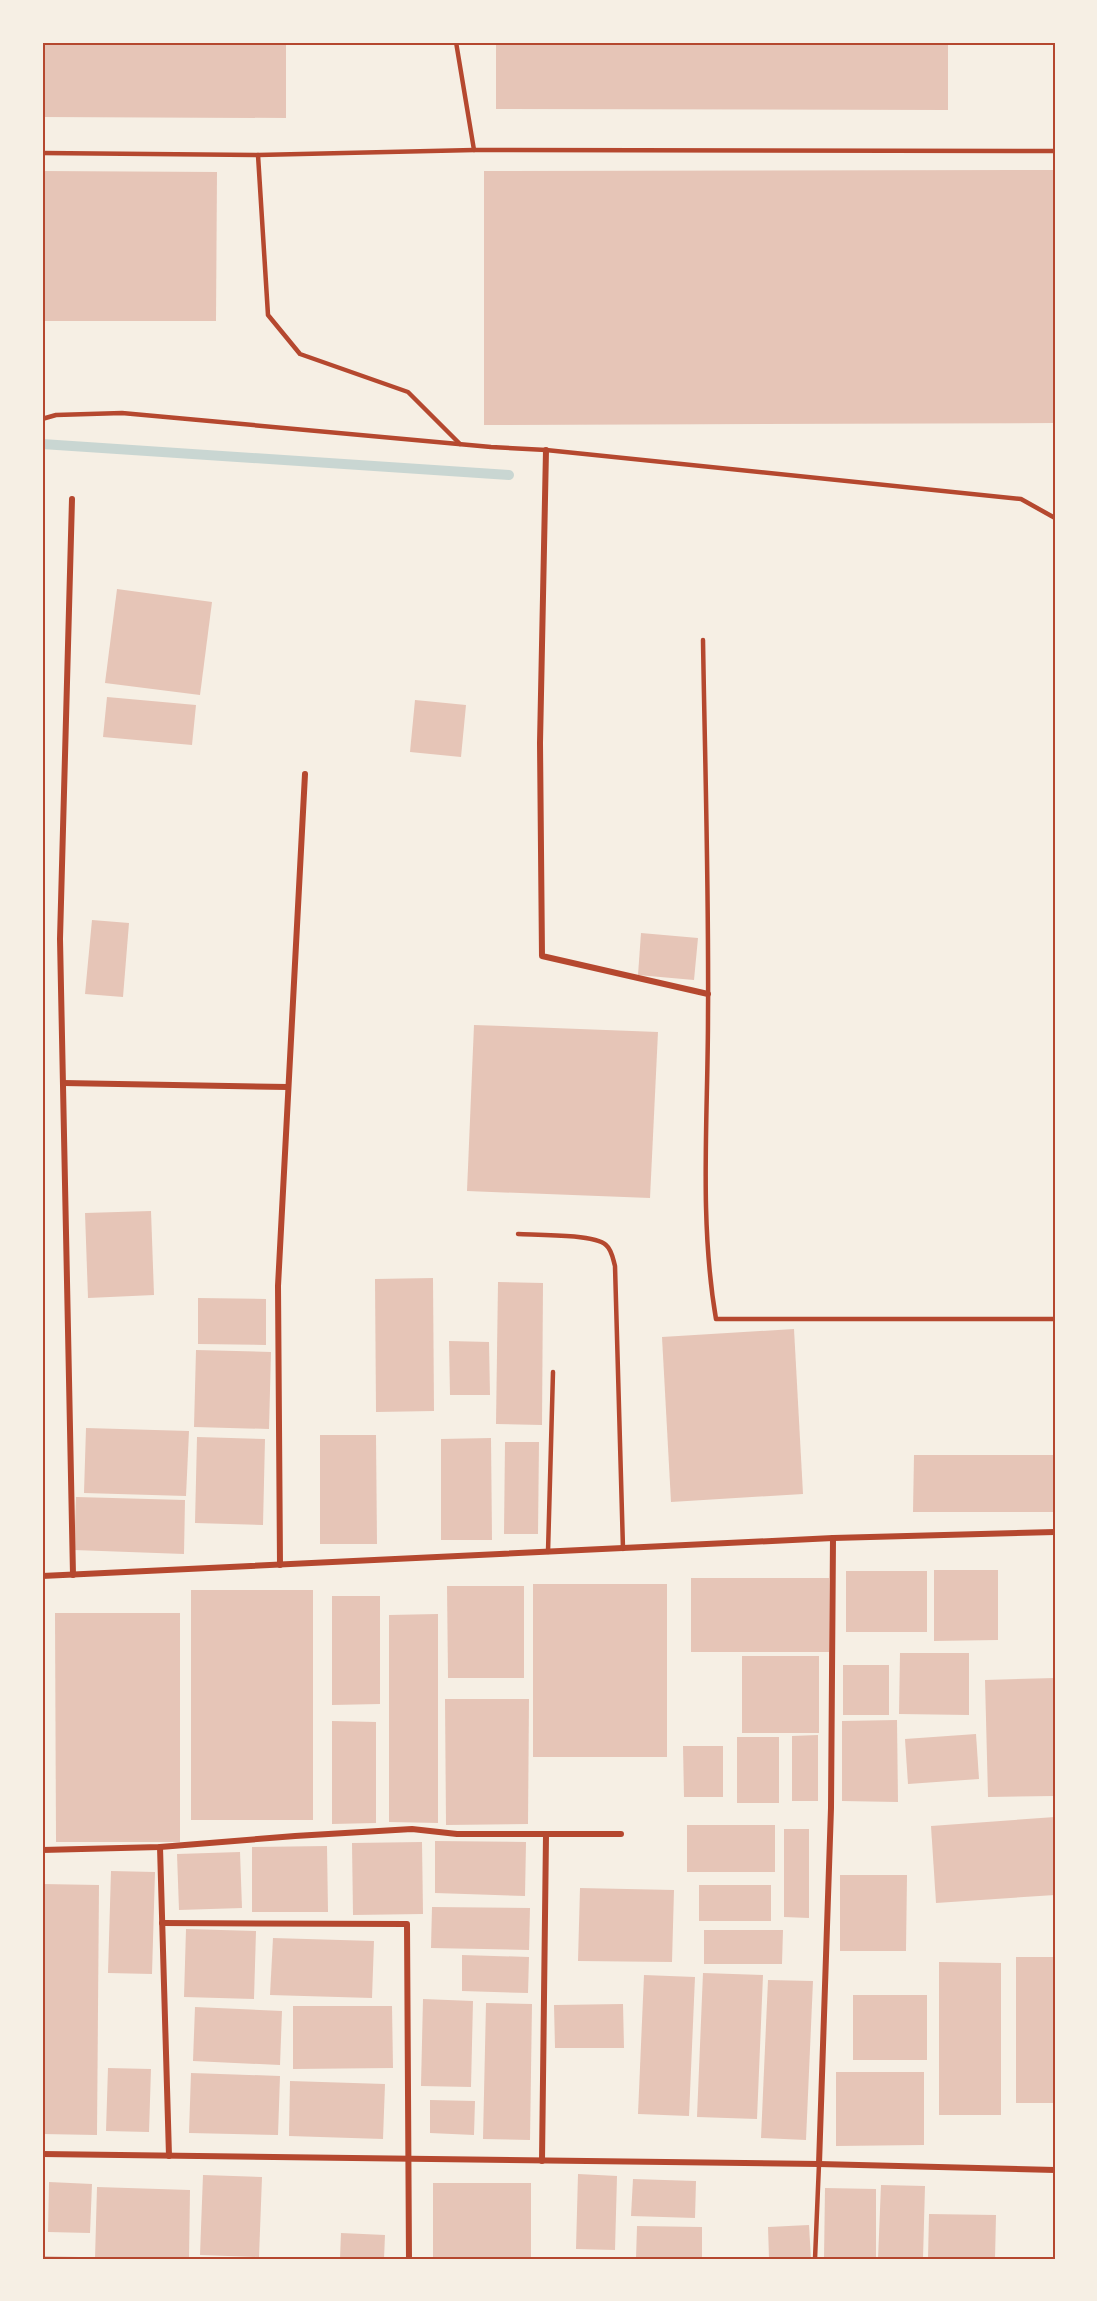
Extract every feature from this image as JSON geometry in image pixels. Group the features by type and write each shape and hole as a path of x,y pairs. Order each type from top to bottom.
{"street":[{"path":"546,450 540,743 542,956 708,994"},
{"path":"72,499 60,939 73,1575"},
{"path":"280,1565 278,1286 305,774"},
{"path":"63,1083 288,1087"},
{"path":"42,1576 833,1538 1055,1532"},
{"path":"819,2164 831,1808 833,1538"},
{"path":"42,1850 160,1847 412,1829 457,1834 621,1834"},
{"path":"542,2161 546,1835"},
{"path":"160,1847 169,2156"},
{"path":"162,1923 407,1924 409,2259"},
{"path":"42,2154 819,2164 1055,2170"}],"lane":[{"path":"456,42 474,150"},
{"path":"42,153 258,155 474,150 1055,151"},
{"path":"258,155 268,315 300,354 408,392 460,444"},
{"path":"42,419 56,415 122,413 546,450 1021,499 1055,518"},
{"path":"703,640 708,994 706,1148 709,1278 716,1319 1055,1319"},
{"path":"518,1234 594,1239 606,1245 612,1253 615,1266 623,1549"},
{"path":"548,1552 553,1372"},
{"path":"815,2259 819,2164"}],"building":[{"path":"42,42 286,42 286,118 42,117"},
{"path":"496,42 948,42 948,110 496,109"},
{"path":"1055,170 1055,423 484,425 484,171"},
{"path":"42,171 217,172 216,321 42,321"},
{"path":"117,589 212,602 200,695 105,683"},
{"path":"107,697 196,705 192,745 103,737"},
{"path":"415,700 466,705 461,757 410,752"},
{"path":"92,920 129,923 123,997 85,994"},
{"path":"641,933 698,938 694,980 638,975"},
{"path":"474,1025 658,1032 650,1198 467,1191"},
{"path":"151,1211 154,1295 88,1298 85,1213"},
{"path":"433,1278 434,1411 376,1412 375,1279"},
{"path":"498,1282 543,1283 542,1425 496,1424"},
{"path":"198,1298 266,1299 266,1345 198,1344"},
{"path":"794,1329 803,1494 671,1502 662,1337"},
{"path":"449,1341 489,1342 490,1395 450,1395"},
{"path":"196,1350 271,1352 269,1429 194,1427"},
{"path":"86,1428 189,1431 186,1496 84,1493"},
{"path":"320,1435 376,1435 377,1544 320,1544"},
{"path":"197,1437 265,1439 263,1525 195,1523"},
{"path":"491,1438 492,1540 441,1540 441,1439"},
{"path":"505,1442 539,1442 538,1534 504,1534"},
{"path":"914,1455 1055,1455 1055,1512 913,1512"},
{"path":"76,1497 185,1500 184,1554 74,1550"},
{"path":"934,1570 998,1570 998,1640 934,1641"},
{"path":"846,1571 927,1571 927,1632 846,1632"},
{"path":"691,1578 829,1578 829,1652 691,1652"},
{"path":"533,1584 667,1584 667,1757 533,1757"},
{"path":"447,1586 524,1586 524,1678 448,1678"},
{"path":"191,1590 313,1590 313,1820 191,1820"},
{"path":"332,1596 380,1596 380,1704 332,1705"},
{"path":"55,1613 180,1613 180,1842 56,1842"},
{"path":"438,1614 438,1823 389,1822 389,1615"},
{"path":"900,1653 969,1653 969,1715 899,1714"},
{"path":"742,1656 819,1656 819,1733 742,1733"},
{"path":"843,1665 889,1665 889,1715 843,1715"},
{"path":"1055,1678 1055,1796 988,1797 985,1680"},
{"path":"445,1699 529,1699 528,1824 446,1825"},
{"path":"897,1720 898,1802 842,1801 842,1721"},
{"path":"332,1721 376,1722 376,1823 332,1824"},
{"path":"976,1734 979,1779 908,1784 905,1739"},
{"path":"818,1735 818,1801 792,1801 792,1736"},
{"path":"737,1737 779,1737 779,1803 737,1803"},
{"path":"683,1746 723,1746 723,1797 684,1797"},
{"path":"1055,1817 1055,1895 936,1903 931,1826"},
{"path":"687,1825 775,1825 775,1872 687,1872"},
{"path":"784,1829 809,1829 809,1918 784,1917"},
{"path":"435,1841 526,1842 525,1896 435,1893"},
{"path":"422,1842 423,1914 353,1915 352,1843"},
{"path":"327,1846 328,1912 252,1912 252,1847"},
{"path":"240,1852 242,1908 179,1910 177,1854"},
{"path":"111,1871 155,1872 152,1974 108,1973"},
{"path":"840,1875 907,1875 906,1951 840,1951"},
{"path":"42,1884 99,1885 97,2135 42,2134"},
{"path":"699,1885 771,1885 771,1921 699,1921"},
{"path":"580,1888 674,1890 672,1962 578,1961"},
{"path":"432,1907 530,1908 529,1950 431,1948"},
{"path":"186,1929 256,1931 254,1999 184,1997"},
{"path":"704,1930 783,1930 782,1964 704,1964"},
{"path":"273,1938 374,1941 372,1998 270,1995"},
{"path":"462,1955 529,1957 528,1993 462,1991"},
{"path":"1016,1957 1055,1957 1055,2103 1016,2103"},
{"path":"939,1962 1001,1963 1001,2115 939,2115"},
{"path":"703,1973 763,1975 757,2119 697,2117"},
{"path":"644,1975 695,1977 689,2116 638,2114"},
{"path":"768,1980 813,1981 806,2140 761,2138"},
{"path":"853,1995 927,1995 927,2060 853,2060"},
{"path":"423,1999 473,2001 471,2087 421,2086"},
{"path":"486,2003 532,2004 530,2140 483,2139"},
{"path":"623,2004 624,2048 555,2048 554,2005"},
{"path":"293,2006 392,2006 393,2068 293,2069"},
{"path":"195,2007 282,2011 280,2065 193,2061"},
{"path":"108,2068 151,2069 149,2132 106,2131"},
{"path":"836,2072 924,2072 924,2145 836,2146"},
{"path":"191,2073 280,2076 278,2135 189,2133"},
{"path":"290,2081 385,2084 383,2139 289,2136"},
{"path":"430,2100 475,2101 474,2135 430,2133"},
{"path":"578,2174 617,2176 615,2250 576,2249"},
{"path":"203,2175 262,2177 259,2257 200,2255"},
{"path":"633,2179 696,2181 695,2218 631,2216"},
{"path":"49,2182 92,2184 90,2233 48,2232"},
{"path":"433,2183 531,2183 531,2259 433,2259"},
{"path":"881,2185 925,2186 923,2259 878,2259"},
{"path":"97,2187 190,2190 189,2259 95,2259"},
{"path":"825,2188 876,2189 876,2259 824,2259"},
{"path":"929,2214 996,2215 995,2259 928,2259"},
{"path":"809,2225 811,2259 769,2259 768,2227"},
{"path":"637,2226 702,2227 702,2259 636,2259"},
{"path":"341,2233 385,2235 384,2259 340,2259"},
{"path":"45,2256 79,2257 79,2259 45,2259"}],"waterway":[{"path":"42,444 509,475"}]}
